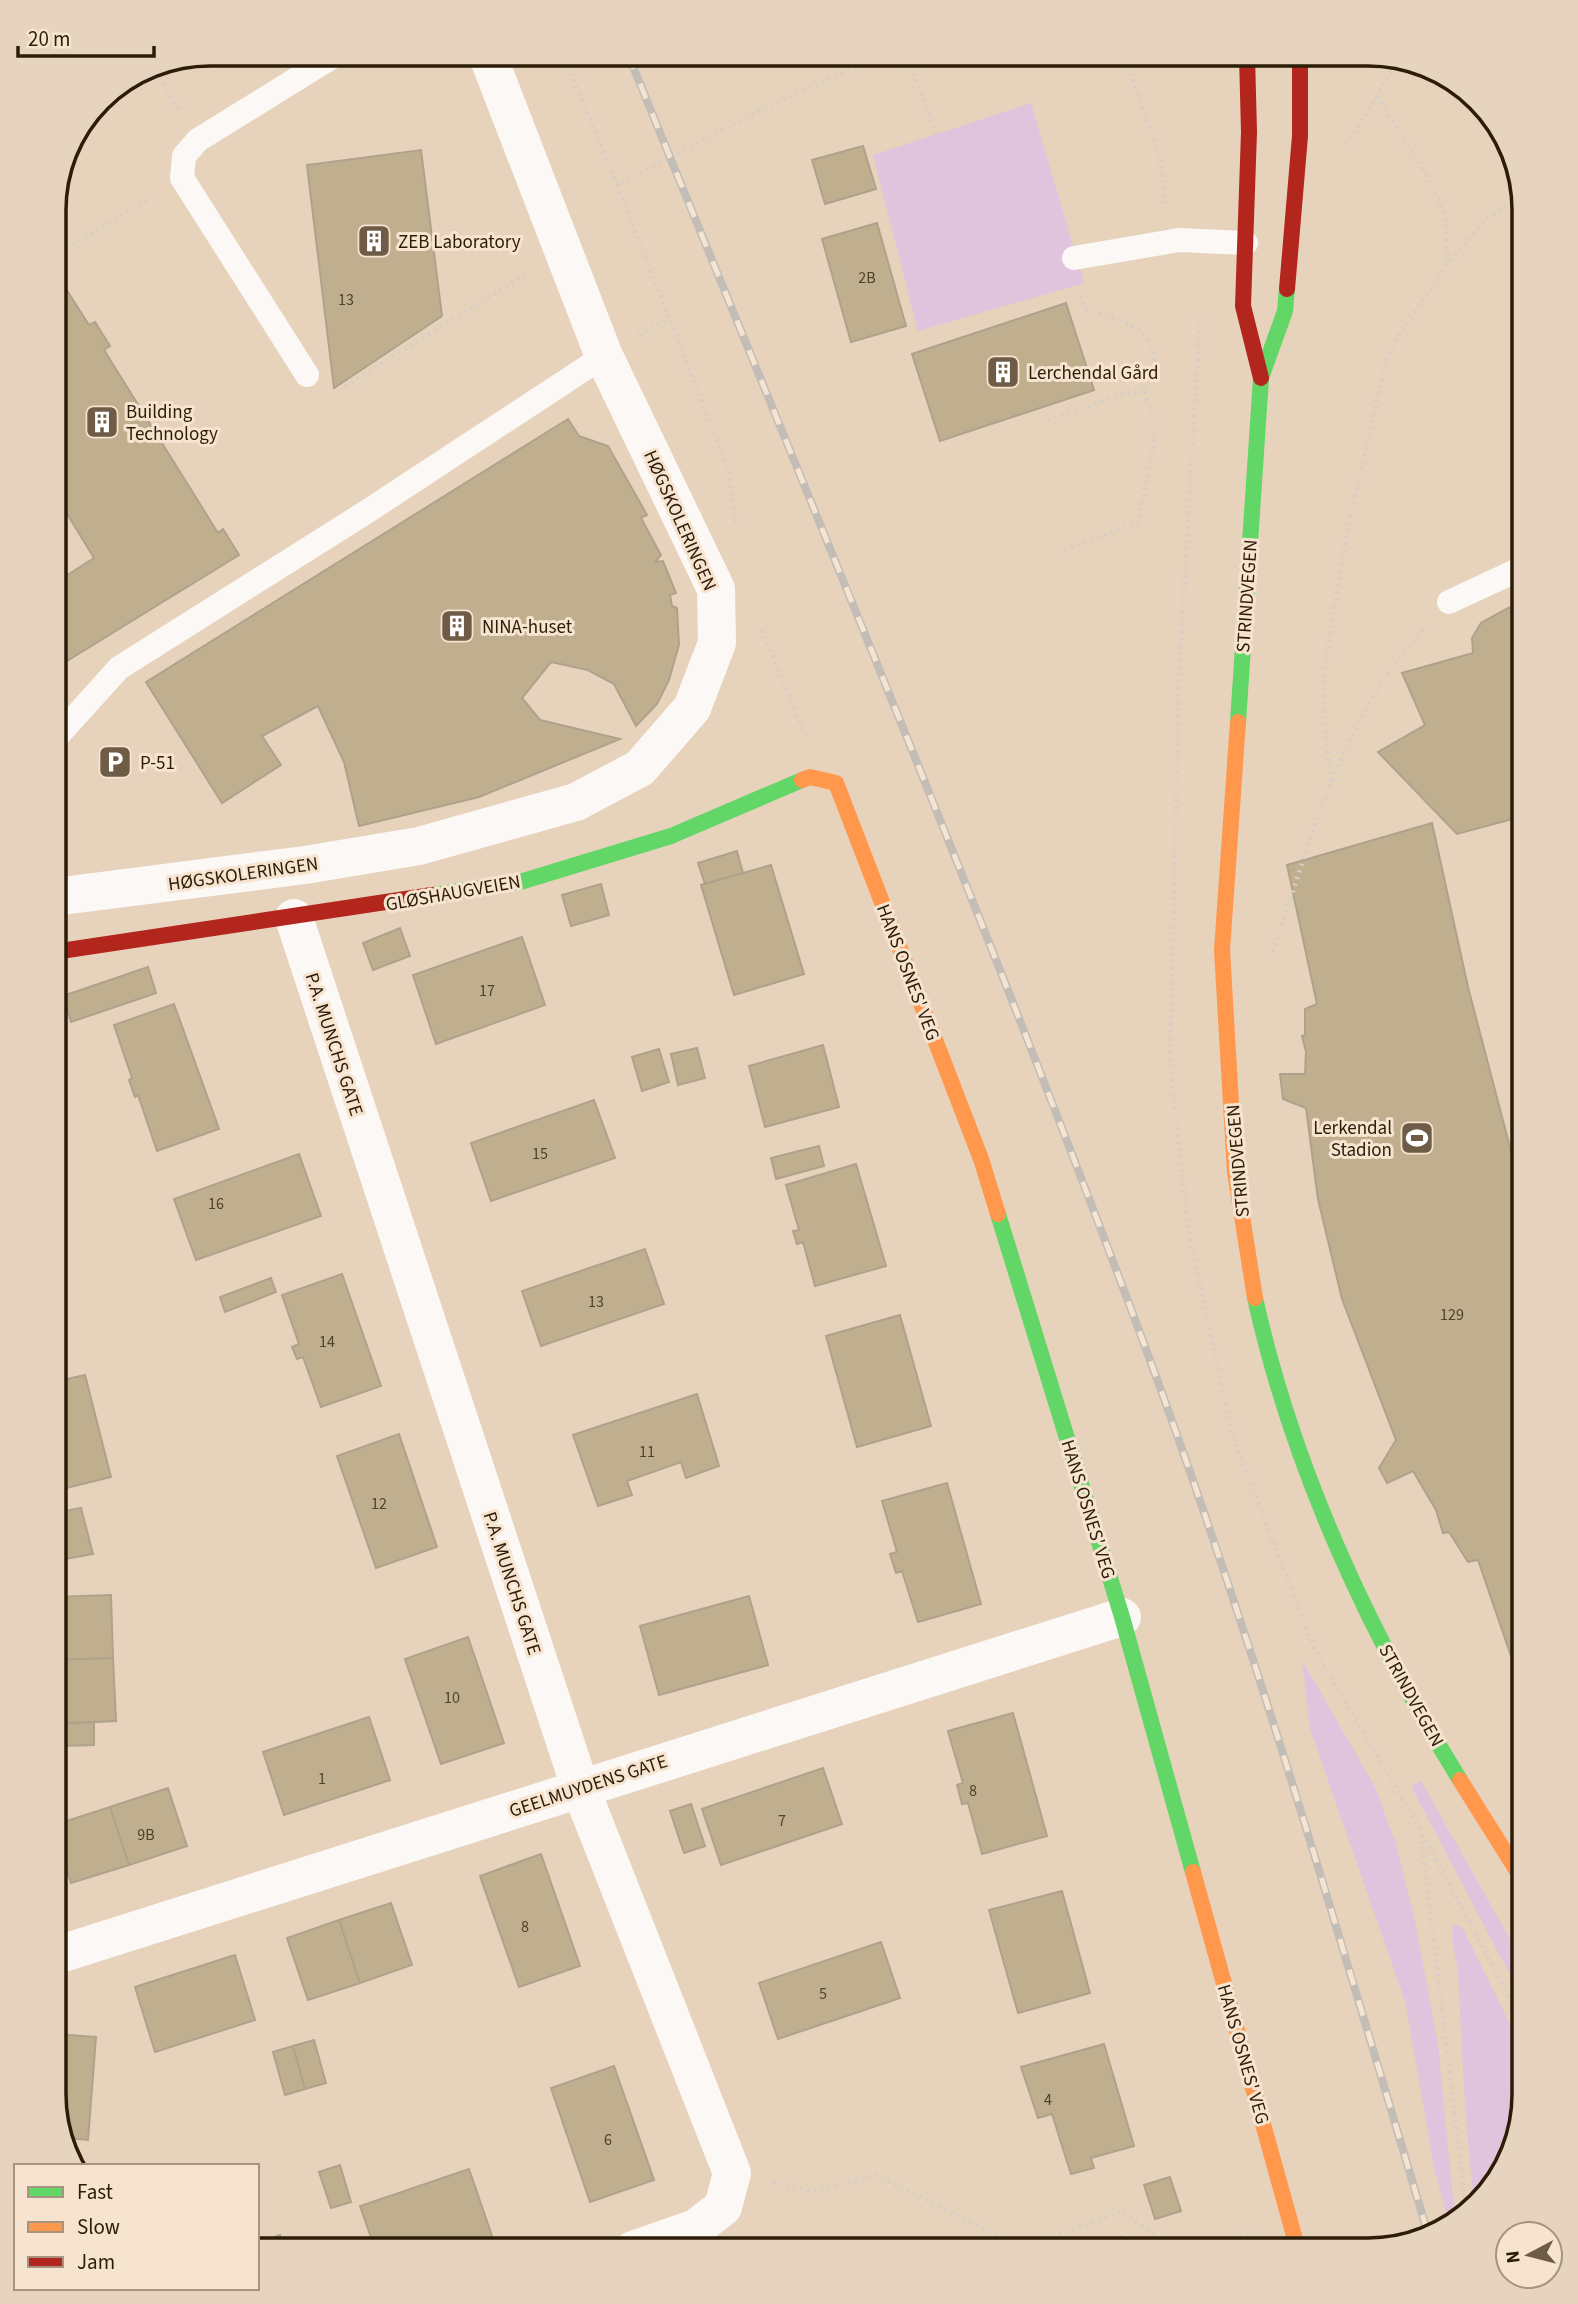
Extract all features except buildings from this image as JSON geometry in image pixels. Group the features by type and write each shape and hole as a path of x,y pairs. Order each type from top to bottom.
{"street":[{"name":"HØGSKOLERINGEN","path":"67,895 305,865 419,846 576,802 640,768 692,708 717,643 716,589 619,347 493,67"},
{"name":"STRINDVEGEN","path":"1247,67 1249,132 1243,306 1261,378"},
{"name":"STRINDVEGEN","path":"1300,67 1300,136 1285,311 1261,378 1222,950 1235,1172 1249,1271 1272,1370 1340,1557 1411,1700 1512,1863"},
{"name":"GLØSHAUGVEIEN","path":"67,950 520,882 671,836 810,777 836,783"},
{"name":"HANS OSNES' VEG","path":"836,783 981,1159 1122,1617 1295,2238"},
{"name":"P.A. MUNCHS GATE","path":"294,918 580,1787 732,2173"},
{"name":"GEELMUYDENS GATE","path":"66,1952 1122,1617"},
{"path":"669,2237 695,2228 723,2207 732,2173"}],"lane":[{"path":"307,375 181,178 184,156 198,140 316,67"},
{"path":"1074,258 1179,240 1245,243"},
{"path":"67,726 119,668 371,509 619,347"},
{"path":"1449,602 1512,573"}],"path":[{"path":"568,67 729,471 738,539"},
{"path":"617,185 768,106 856,67"},
{"path":"911,67 937,135"},
{"path":"1128,67 1159,153 1166,206 1179,240"},
{"path":"1348,145 1393,69"},
{"path":"159,77 198,140"},
{"path":"1377,97 1425,172 1446,217 1447,265"},
{"path":"67,249 181,178"},
{"path":"1330,781 1323,694 1350,519 1386,360 1400,333 1447,265 1486,219 1511,202"},
{"path":"345,386 532,271"},
{"path":"1058,552 1138,523 1154,444 1152,411 1144,391 1155,353 1148,337 1136,326 1086,309 1074,286"},
{"path":"619,347 669,318"},
{"path":"1048,420 1127,393 1144,391"},
{"path":"757,617 799,726 836,783"},
{"path":"1273,952 1330,781 1360,719 1414,639"},
{"path":"1465,2199 1421,1831 1512,2002"},
{"path":"732,2173 812,2191 877,2176 1001,2238"},
{"path":"1050,2238 1122,2211 1158,2238"},
{"path":"1236,2238 1260,2231"}],"shaded area":[{"path":"1031,103 1084,283 918,331 873,155"},
{"path":"1302,1660 1375,1787 1396,1844 1415,1921 1438,2044 1454,2209 1446,2214 1434,2167 1405,2001 1310,1729"},
{"path":"1421,1781 1512,1943 1512,1979 1411,1786"},
{"path":"1454,1925 1462,1927 1512,2028 1512,2093 1507,2130 1492,2165 1473,2191 1458,1973 1452,1937"}],"railway":[{"path":"633,67 953,852 1140,1333 1256,1668 1425,2225"}],"traffic: fast":[{"path":"1238,722 1261,378 1285,311 1287,289"},
{"path":"432,895 520,882 671,836 802,780"},
{"path":"998,1214 1122,1617 1193,1872"},
{"path":"1255,1298 1290,1424 1337,1547 1394,1666 1460,1780"}],"traffic: slow":[{"path":"1238,722 1222,950 1235,1172 1255,1298"},
{"path":"802,780 810,777 836,783 981,1159 998,1214"},
{"path":"1460,1780 1512,1863"},
{"path":"1193,1872 1295,2238"}],"traffic: jam":[{"path":"1247,67 1249,132 1243,306 1261,378"},
{"path":"1287,289 1300,136 1300,67"},
{"path":"67,950 432,895"}],"place":[{"name":"ZEB Laboratory","path":"374,241"},
{"name":"Lerchendal Gård","path":"1003,372"},
{"name":"Building Technology","path":"102,422"},
{"name":"NINA-huset","path":"457,626"},
{"name":"P-51","path":"115,762"},
{"name":"Lerkendal Stadion","path":"1417,1138"}]}
